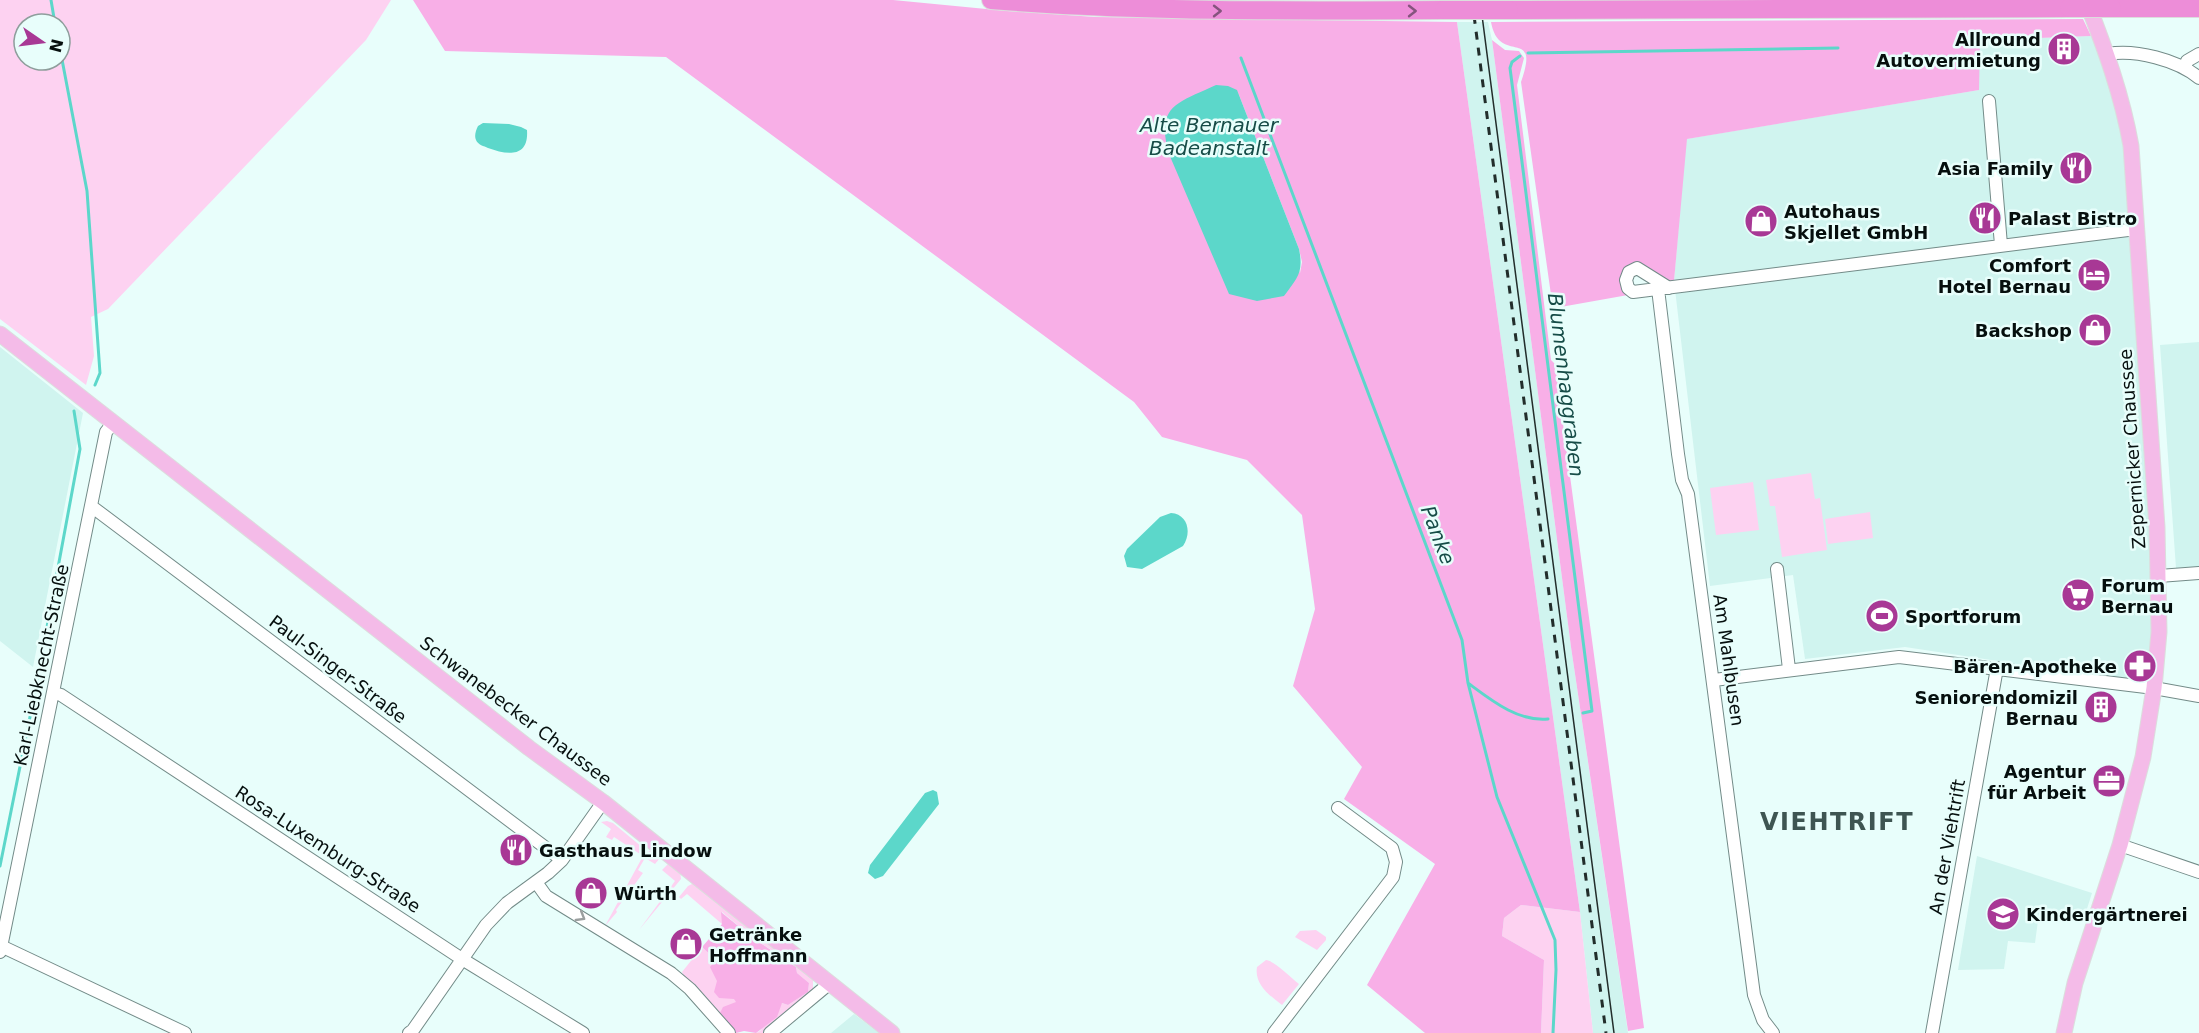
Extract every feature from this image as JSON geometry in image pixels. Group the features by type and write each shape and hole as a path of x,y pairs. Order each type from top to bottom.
{"highway":[{"path":"991,0 1096,8 1184,10 2199,8"}],"main road":[{"name":"Zepernicker Chaussee","path":"2064,1033 2075,983 2120,845 2143,757 2154,688 2159,632 2159,576 2131,146 2108,54 2086,0"},
{"name":"Schwanebecker Chaussee","path":"0,333 520,740 603,802 892,1033"}],"street":[{"path":"2108,54 2133,52 2170,62 2185,68 2199,78"},
{"path":"2185,68 2187,61 2199,54"},
{"path":"1989,101 2001,245 2136,229"},
{"name":"Am Mahlbusen","path":"1773,1033 1763,1020 1754,995 1714,680 1688,494 1682,480 1676,434 1663,288 2001,245"},
{"name":"Karl-Liebknecht-Straße","path":"1,949 108,418"},
{"name":"Paul-Singer-Straße","path":"92,506 562,860"},
{"path":"1777,569 1789,669"},
{"path":"2159,576 2199,573"},
{"path":"1714,680 1899,657 2154,688 2199,696"},
{"name":"An der Viehtrift","path":"1932,1033 1997,668"},
{"name":"Rosa-Luxemburg-Straße","path":"54,693 61,695 462,959 581,1033"},
{"path":"413,1032 497,912 562,860 603,802"},
{"path":"1274,1033 1393,877 1396,862 1392,848 1338,808"},
{"path":"2120,845 2199,872"},
{"path":"536,882 546,896 671,973 690,989 729,1033"},
{"path":"1,949 186,1033"},
{"path":"770,1033 830,983"}],"shaded area":[{"path":"0,0 391,0 366,40 108,309 91,317 94,356 86,385 0,319"},
{"path":"413,0 893,0 1095,17 1457,22 1580,912 1521,905 1504,918 1502,936 1544,960 1541,1033 1425,1033 1367,985 1435,864 1344,799 1362,767 1293,686 1315,609 1302,515 1247,460 1162,437 1134,402 666,57 445,51","holes":["1237,90 1302,262 1300,273"]},
{"path":"2083,19 2091,36 1980,40 1979,90 1687,139 1674,281 1664,279 1644,267 1632,264 1625,270 1628,295 1555,308 1552,302 1521,82 1526,65 1526,55 1522,50 1502,42 1495,35 1491,22"},
{"path":"1457,22 1488,22 1492,40 1571,647 1628,1033 1593,1033 1580,912"},
{"path":"2096,37 2128,145 2152,536 2151,668 2148,676 2141,681 2129,681 1905,647 1805,659 1793,575 1710,586 1674,281 1686,139 1979,90 1979,40"},
{"path":"1492,40 1505,50 1519,51 1524,58 1517,85 1551,360 1555,364 1644,1028 1628,1031 1571,647"},
{"path":"2199,342 2199,567 2176,568 2160,345"},
{"path":"0,347 83,413 33,667 0,641"},
{"path":"1811,473 1815,499 1820,498 1827,550 1782,557 1775,506 1770,506 1766,480"},
{"path":"1753,482 1759,530 1716,535 1710,488"},
{"path":"1870,512 1873,538 1828,544 1825,519"},
{"path":"601,822 613,823 648,852 652,850 660,858 655,864 645,858 638,870 643,873 605,926 643,856 614,837 612,840 606,837 611,829"},
{"name":"Kindergärtnerei","path":"1977,856 2092,893 2085,915 2039,913 2035,943 2008,941 2004,969 1958,970"},
{"path":"668,864 680,871 681,879 639,930 675,881 662,870"},
{"path":"692,884 697,884 813,978 813,993 765,1033 756,1033 782,1003 788,1005 808,992 809,983 797,973 796,966 753,938 722,912 722,924 687,894 681,899 679,897"},
{"path":"1521,905 1580,912 1593,1033 1541,1033 1544,960 1502,936 1504,918"},
{"path":"721,912 753,938 796,967 797,973 809,983 808,992 788,1005 782,1003 777,1017 756,1033 744,1031 736,1033 719,1015 723,1007 736,1002 734,999 719,998 714,992 717,981 710,967 716,960 702,947 722,924"},
{"path":"1316,930 1326,937 1317,950 1295,937 1300,931"},
{"path":"702,947 716,960 737,1003 719,1015 682,972"},
{"path":"1266,960 1278,966 1299,984 1282,1005 1264,989 1258,979 1257,967"},
{"path":"854,1014 879,1033 831,1033"}],"water":[{"name":"Alte Bernauer Badeanstalt","path":"1216,85 1228,86 1237,90 1299,249 1300,270 1296,280 1284,296 1257,301 1229,294 1169,154 1165,138 1168,115 1181,102"},
{"path":"483,123 509,124 527,130 524,146 521,150 509,153 481,145 477,142 475,135 478,126"},
{"path":"1171,513 1185,520 1187,525 1187,536 1183,546 1142,569 1127,567 1124,556 1127,549 1160,517"},
{"path":"933,790 937,792 939,804 883,876 875,879 868,873 870,865 925,793"}],"waterway":[{"path":"51,0 53,12"},
{"path":"1528,53 1838,48"},
{"name":"Blumenhaggraben","path":"1520,56 1512,62 1510,68 1592,711 1583,713"},
{"name":"Panke","path":"1241,58 1462,640 1468,683 1497,797 1555,940 1553,1033"},
{"path":"64,72 87,191 100,373 95,385"},
{"path":"0,866 80,449 74,411"},
{"path":"1468,683 1496,703 1516,713 1526,717 1548,719"}],"tram line":[{"path":"1480,0 1614,1033"}],"railway":[{"path":"1472,0 1606,1033"}],"place":[{"name":"Allround Autovermietung","path":"2064,49"},
{"name":"Asia Family","path":"2076,168"},
{"name":"Palast Bistro","path":"1985,218"},
{"name":"Autohaus Skjellet GmbH","path":"1761,221"},
{"name":"Comfort Hotel Bernau","path":"2094,275"},
{"name":"Backshop","path":"2095,330"},
{"name":"Forum Bernau","path":"2078,595"},
{"name":"Sportforum","path":"1882,616"},
{"name":"Bären-Apotheke","path":"2140,666"},
{"name":"Seniorendomizil Bernau","path":"2101,707"},
{"name":"Agentur für Arbeit","path":"2109,781"},
{"name":"Gasthaus Lindow","path":"516,850"},
{"name":"Würth","path":"591,893"},
{"name":"Kindergärtnerei","path":"2003,914"},
{"name":"Getränke Hoffmann","path":"686,944"}],"district":[{"name":"VIEHTRIFT","path":"1837,822"}]}
